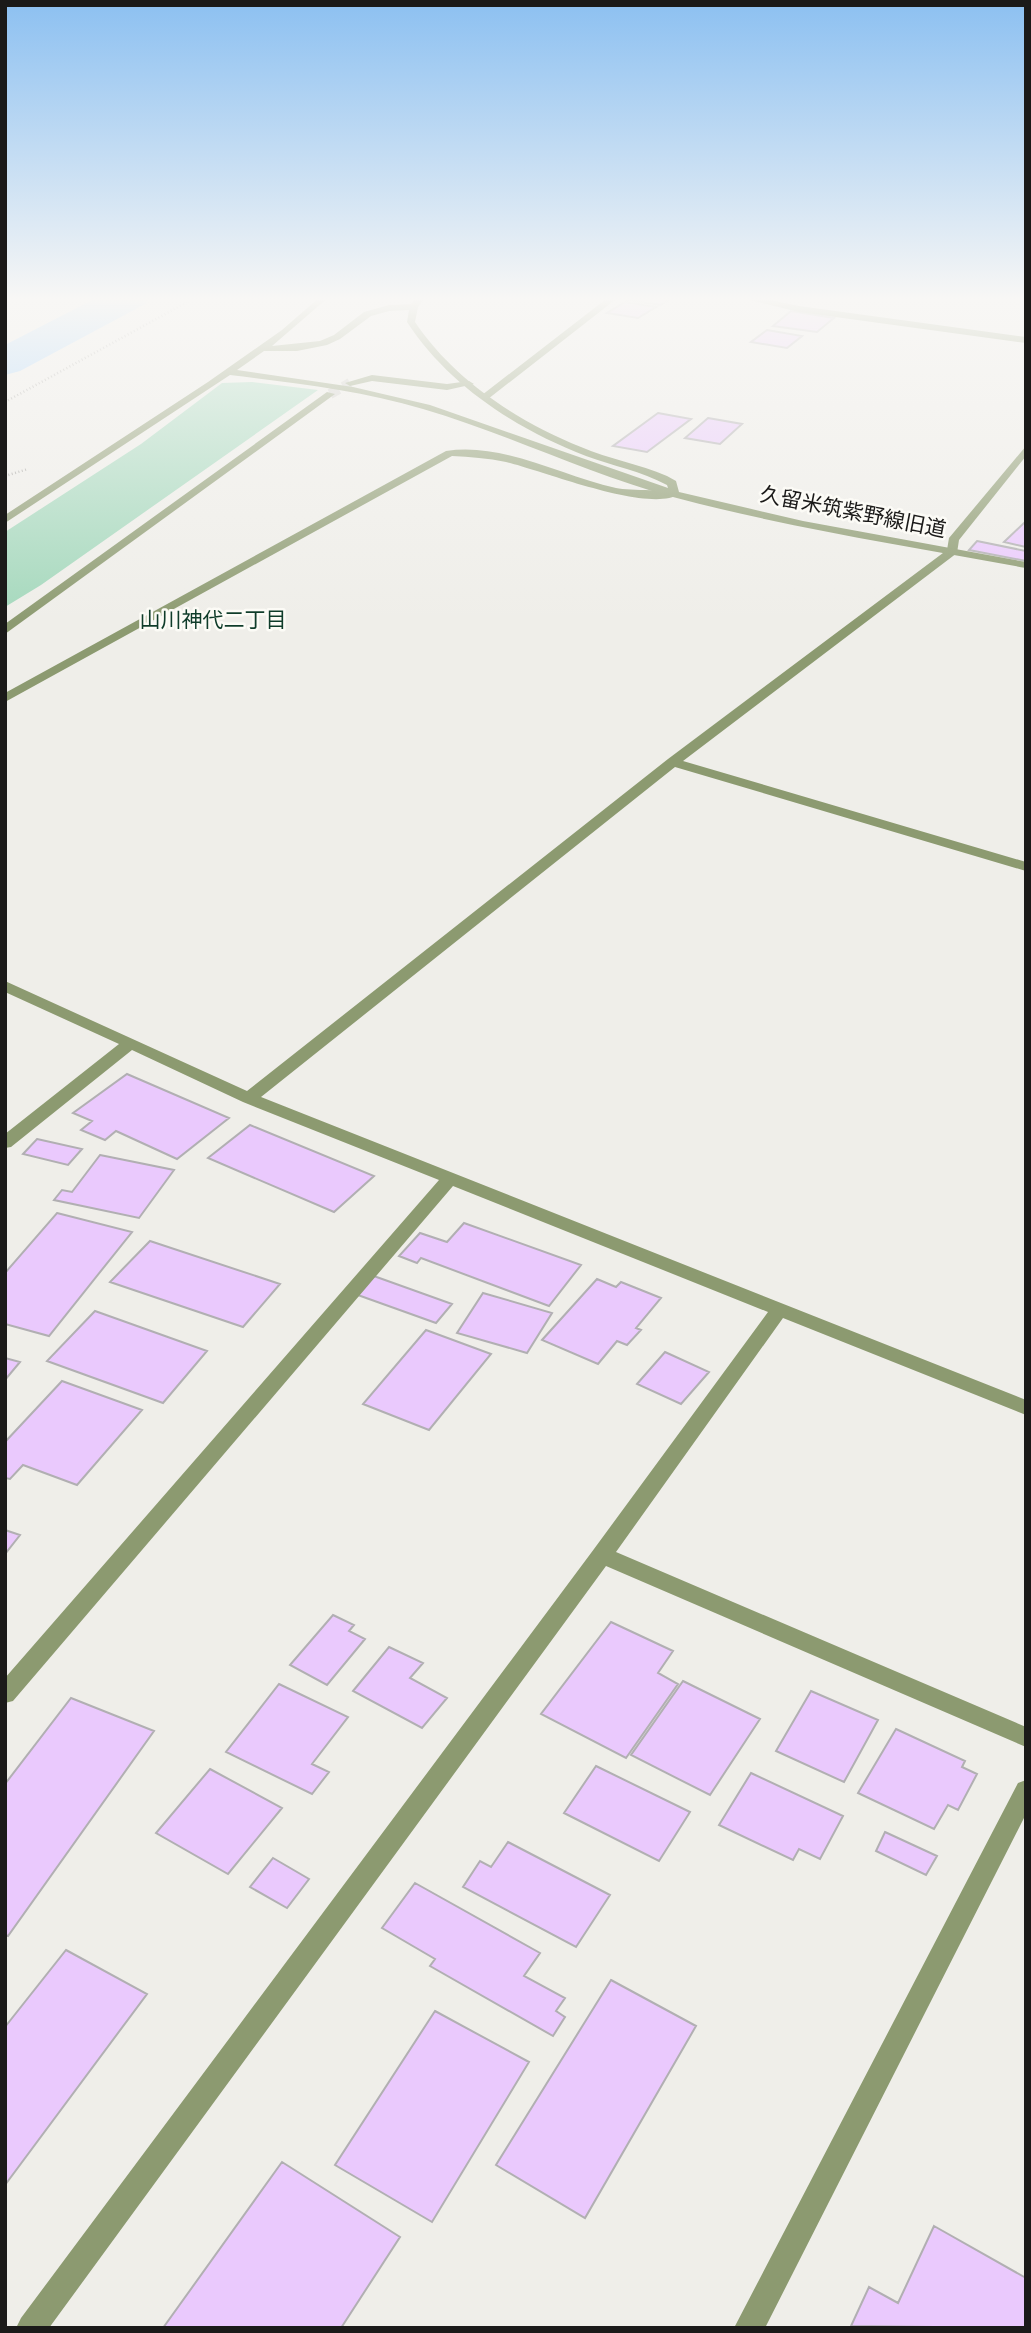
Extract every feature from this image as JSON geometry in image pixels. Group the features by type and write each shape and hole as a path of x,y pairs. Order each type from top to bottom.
{"street":[{"path":"5,520 181,405"},
{"path":"5,630 315,405"},
{"name":"久留米筑紫野線旧道","path":"419,405 472,421 603,472 674,494 759,514 1026,565"},
{"name":"久留米筑紫野線旧道","path":"497,405 519,420 598,457 658,475 672,483 674,494"},
{"path":"249,1098 673,762 953,551 953,540 1026,449"},
{"path":"5,698 450,453 476,451 571,479 650,497 674,494"},
{"path":"673,762 1026,867"},
{"path":"5,986 249,1098 1026,1408"},
{"path":"5,1143 131,1043"},
{"path":"5,1693 449,1180"},
{"path":"31,2328 602,1555 779,1309"},
{"path":"602,1555 1026,1737"},
{"path":"749,2328 1026,1790"}],"green space":[{"path":"193,405 297,405 41,585 5,607 5,532 141,444"}],"building":[{"path":"658,413 691,419 647,452 613,446"},
{"path":"708,418 742,424 720,444 685,438"},
{"path":"1026,521 1026,547 1004,542"},
{"path":"977,541 1026,551 1026,561 969,550"},
{"path":"127,1074 229,1118 177,1159 116,1131 105,1140 81,1130 92,1121 73,1113"},
{"path":"250,1125 374,1176 334,1212 208,1158"},
{"path":"37,1139 82,1149 68,1165 23,1154"},
{"path":"100,1155 174,1170 139,1218 54,1200 62,1190 72,1192"},
{"path":"57,1213 132,1232 49,1336 5,1324 5,1273"},
{"path":"464,1223 581,1265 549,1306 421,1258 417,1263 399,1256 420,1233 447,1242"},
{"path":"150,1241 280,1284 243,1327 110,1282"},
{"path":"371,1275 452,1304 436,1323 355,1294"},
{"path":"597,1279 616,1287 621,1282 661,1298 636,1328 641,1330 627,1345 617,1341 598,1364 542,1340"},
{"path":"483,1293 552,1313 527,1353 457,1333"},
{"path":"95,1311 207,1351 163,1403 47,1361"},
{"path":"426,1330 491,1354 429,1430 363,1404"},
{"path":"665,1352 709,1372 681,1404 637,1384"},
{"path":"5,1358 20,1362 5,1380"},
{"path":"62,1381 142,1410 77,1485 23,1465 10,1479 5,1478 5,1442"},
{"path":"5,1530 20,1535 5,1554"},
{"path":"333,1615 354,1625 349,1631 365,1639 327,1685 290,1665"},
{"path":"611,1622 673,1651 658,1673 678,1684 626,1758 541,1714"},
{"path":"389,1647 423,1663 410,1678 447,1698 422,1728 353,1691"},
{"path":"683,1681 760,1719 710,1795 631,1755"},
{"path":"279,1684 348,1717 312,1764 329,1772 312,1794 226,1752"},
{"path":"811,1691 878,1720 844,1782 776,1751"},
{"path":"71,1698 154,1731 8,1936 5,1935 5,1784"},
{"path":"896,1729 965,1761 962,1767 977,1774 958,1810 948,1805 934,1829 858,1793"},
{"path":"596,1766 690,1812 659,1861 564,1813"},
{"path":"210,1769 282,1808 228,1874 156,1833"},
{"path":"751,1773 843,1816 820,1859 799,1849 793,1860 719,1825"},
{"path":"885,1832 937,1856 926,1875 876,1851"},
{"path":"508,1842 610,1895 576,1947 463,1887 480,1861 491,1867"},
{"path":"273,1858 309,1879 287,1908 250,1887"},
{"path":"415,1883 540,1953 524,1976 565,1998 556,2011 565,2017 553,2036 430,1966 435,1959 382,1928"},
{"path":"66,1950 147,1994 5,2185 5,2027"},
{"path":"611,1980 696,2026 585,2218 496,2165"},
{"path":"435,2011 529,2062 432,2222 335,2165"},
{"path":"282,2162 400,2237 341,2328 163,2328"},
{"path":"934,2226 1026,2278 1026,2328 851,2326 869,2287 898,2303"}],"district":[{"name":"山川神代二丁目","path":"213,620"}]}
